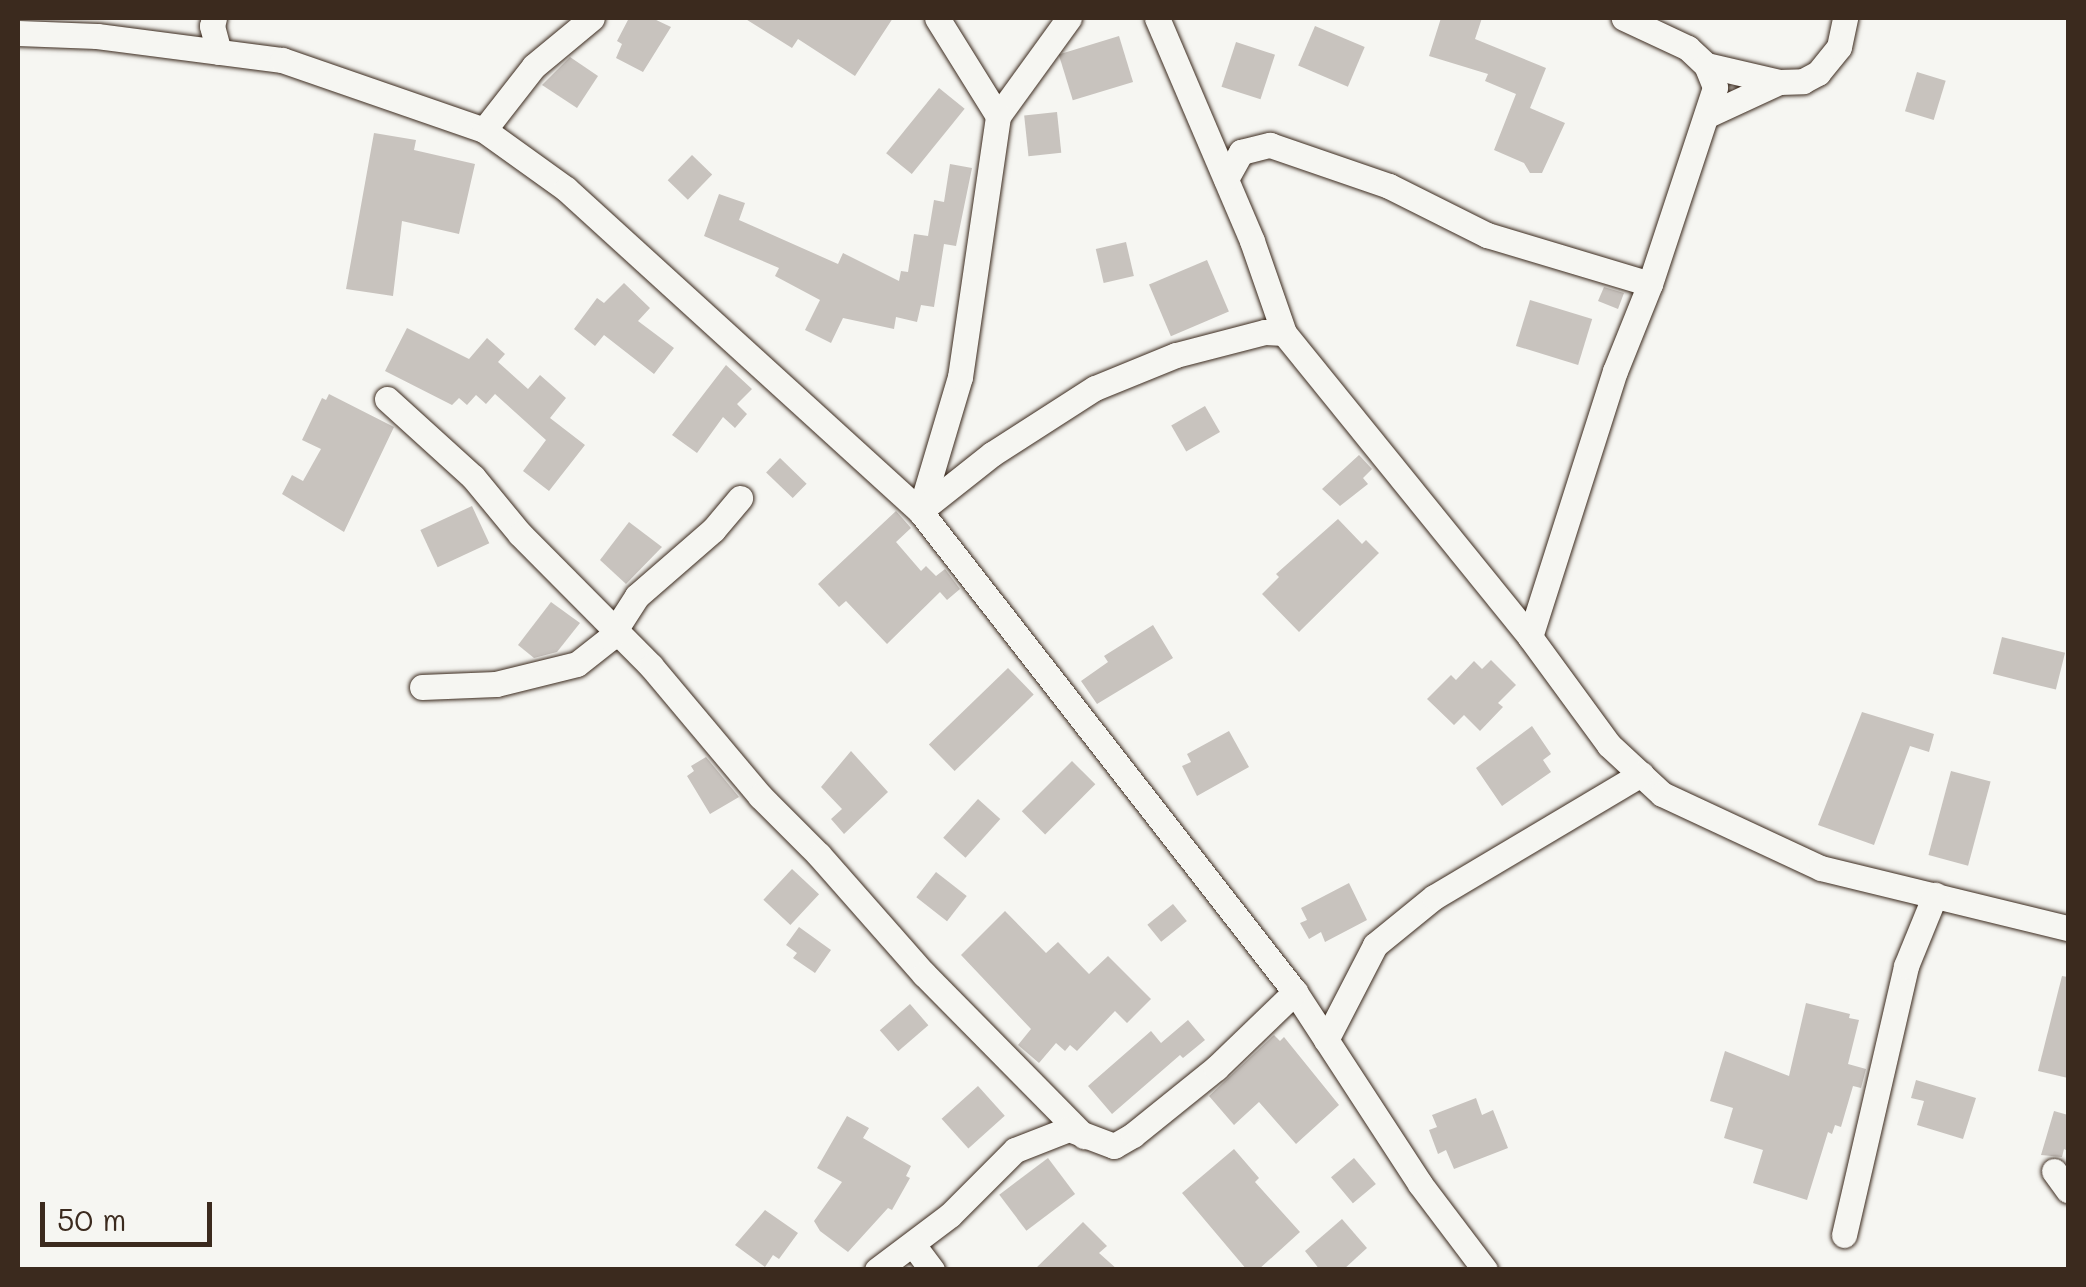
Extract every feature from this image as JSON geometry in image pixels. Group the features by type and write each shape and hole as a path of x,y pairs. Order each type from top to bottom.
{"street":[{"path":"214,18 212,26 219,52"},
{"path":"484,130 534,66 592,18"},
{"path":"938,18 998,116"},
{"path":"920,511 960,377 998,116 1070,18"},
{"path":"1157,18 1226,179 1284,332 1530,637 1609,745 1662,794 1762,844 1821,868 2068,928"},
{"path":"1530,637 1615,372 1650,284 1714,87 1706,65 1688,48 1624,18"},
{"path":"1706,65 1779,82 1803,81 1830,64 1845,18"},
{"path":"18,32 97,36 282,60 484,130 566,189 920,511 1294,992 1420,1184 1485,1270"},
{"path":"1708,115 1779,82"},
{"path":"1226,179 1241,152 1270,145 1389,186 1487,235 1650,284"},
{"path":"920,511 992,454 1096,388 1176,356 1265,332 1284,332"},
{"path":"387,399 473,477 520,534 616,628 760,796 820,855 924,974 1084,1136"},
{"path":"422,687 496,684 577,664 616,628 637,596 713,530 740,498"},
{"path":"1326,1040 1375,945 1434,897 1641,774"},
{"path":"1844,1235 1906,966 1934,895"},
{"path":"877,1270 914,1246 989,1179 1015,1150 1069,1129 1114,1146 1133,1135 1216,1068 1294,992"},
{"path":"914,1246 932,1270"}],"building":[{"path":"629,18 652,18 671,27 643,72 616,58 622,44 617,41"},
{"path":"744,18 893,18 855,76 798,39 792,48"},
{"path":"1441,18 1482,18 1475,39 1546,68 1530,108 1565,123 1542,173 1530,173 1524,163 1494,150 1516,94 1485,81 1488,74 1429,56"},
{"path":"1315,26 1365,47 1348,87 1298,66"},
{"path":"1119,36 1133,82 1073,100 1059,54"},
{"path":"1236,42 1275,55 1260,99 1221,87"},
{"path":"570,57 598,76 577,108 542,85"},
{"path":"1917,72 1946,81 1934,120 1905,111"},
{"path":"939,88 965,109 912,174 886,153"},
{"path":"1057,112 1061,153 1028,156 1024,115"},
{"path":"374,133 416,140 414,150 475,164 459,234 402,221 393,296 346,289"},
{"path":"692,155 712,174 688,200 668,180"},
{"path":"950,164 972,168 956,246 944,244 934,307 921,305 917,322 896,317 894,329 843,318 831,343 805,330 820,300 775,276 779,268 704,236 719,194 745,203 739,220 838,264 843,253 899,281 901,271 908,272 914,234 928,236 934,200 944,202"},
{"path":"1126,242 1134,276 1104,283 1096,249"},
{"path":"1207,260 1229,312 1171,336 1149,285"},
{"path":"624,283 650,308 638,321 674,348 654,374 604,335 595,346 574,329 597,298 604,303"},
{"path":"1604,287 1624,293 1618,309 1598,301"},
{"path":"1530,300 1592,319 1578,365 1516,346"},
{"path":"407,328 469,359 487,338 505,354 498,362 528,389 540,375 566,398 550,418 585,445 549,491 523,471 546,440 495,394 486,404 476,395 467,405 459,398 452,405 385,371"},
{"path":"726,365 752,389 737,404 747,414 735,428 723,417 697,453 672,435"},
{"path":"329,394 394,427 344,532 282,494 292,475 303,481 321,449 302,440 322,398 326,400"},
{"path":"1205,406 1220,432 1186,451 1171,426"},
{"path":"1359,455 1372,469 1363,478 1368,484 1340,506 1322,489"},
{"path":"780,458 807,484 793,498 766,472"},
{"path":"472,506 489,543 438,567 420,530"},
{"path":"896,511 911,528 896,542 921,571 926,566 936,576 945,569 960,589 947,600 940,592 887,644 846,601 839,607 818,584"},
{"path":"1338,519 1362,544 1366,540 1379,553 1299,632 1262,594 1279,577 1276,574"},
{"path":"629,522 662,547 626,584 600,560"},
{"path":"551,602 580,623 557,652 534,658 518,645"},
{"path":"1153,625 1173,658 1097,704 1081,681 1108,662 1104,656"},
{"path":"2002,637 2065,653 2056,690 1993,674"},
{"path":"1491,660 1516,685 1498,703 1503,707 1480,731 1464,715 1454,725 1427,699 1451,675 1456,680 1474,661 1482,669"},
{"path":"1008,668 1034,695 955,771 929,744"},
{"path":"1862,712 1934,734 1929,752 1910,746 1874,845 1818,825"},
{"path":"1532,726 1551,754 1543,760 1551,772 1502,806 1476,768"},
{"path":"1229,731 1249,767 1197,796 1182,766 1191,762 1187,754"},
{"path":"851,751 888,792 844,834 831,819 842,809 821,787"},
{"path":"706,757 739,797 710,814 687,776 694,771 691,766"},
{"path":"1072,761 1095,784 1045,835 1022,811"},
{"path":"1951,771 1991,782 1968,866 1928,855"},
{"path":"978,799 1000,819 965,858 943,838"},
{"path":"792,869 819,894 790,925 763,900"},
{"path":"936,872 967,896 947,921 916,897"},
{"path":"1349,883 1367,920 1325,942 1321,932 1309,939 1300,923 1307,920 1301,908"},
{"path":"1173,904 1187,921 1161,942 1147,925"},
{"path":"1005,911 1046,953 1058,942 1089,974 1108,956 1151,999 1127,1023 1115,1011 1077,1051 1070,1045 1065,1051 1056,1043 1039,1063 1018,1045 1031,1029 961,955"},
{"path":"799,927 831,950 815,973 793,958 797,953 786,945"},
{"path":"2062,976 2068,977 2068,1078 2038,1071"},
{"path":"1806,1003 1859,1020 1848,1064 1866,1069 1861,1088 1853,1086 1841,1127 1835,1125 1832,1134 1828,1132 1807,1200 1753,1183 1763,1150 1724,1138 1733,1108 1710,1101 1725,1051 1789,1076"},
{"path":"910,1004 928,1025 898,1051 880,1030"},
{"path":"1188,1020 1205,1040 1183,1058 1180,1055 1112,1114 1088,1086 1151,1031 1161,1043"},
{"path":"1274,1035 1280,1041 1284,1037 1339,1105 1296,1144 1259,1102 1234,1125 1209,1096"},
{"path":"1916,1080 1976,1098 1963,1139 1917,1125 1924,1101 1911,1098"},
{"path":"978,1086 1005,1116 968,1149 942,1119"},
{"path":"1476,1098 1482,1115 1493,1110 1508,1148 1454,1169 1446,1150 1438,1154 1429,1130 1437,1127 1432,1115"},
{"path":"2054,1111 2068,1115 2068,1151 2064,1149 2062,1157 2041,1155"},
{"path":"847,1116 869,1128 863,1138 911,1166 906,1176 910,1178 892,1210 888,1208 848,1252 820,1231 814,1221 842,1182 817,1168"},
{"path":"1234,1149 1259,1178 1255,1182 1300,1232 1258,1270 1247,1270 1182,1193"},
{"path":"1048,1158 1075,1194 1026,1231 999,1195"},
{"path":"1354,1158 1376,1184 1353,1203 1331,1177"},
{"path":"765,1210 798,1233 779,1259 773,1255 765,1267 735,1245"},
{"path":"1342,1219 1367,1248 1343,1270 1320,1270 1305,1251"},
{"path":"1083,1222 1107,1246 1099,1253 1118,1270 1034,1270"}]}
